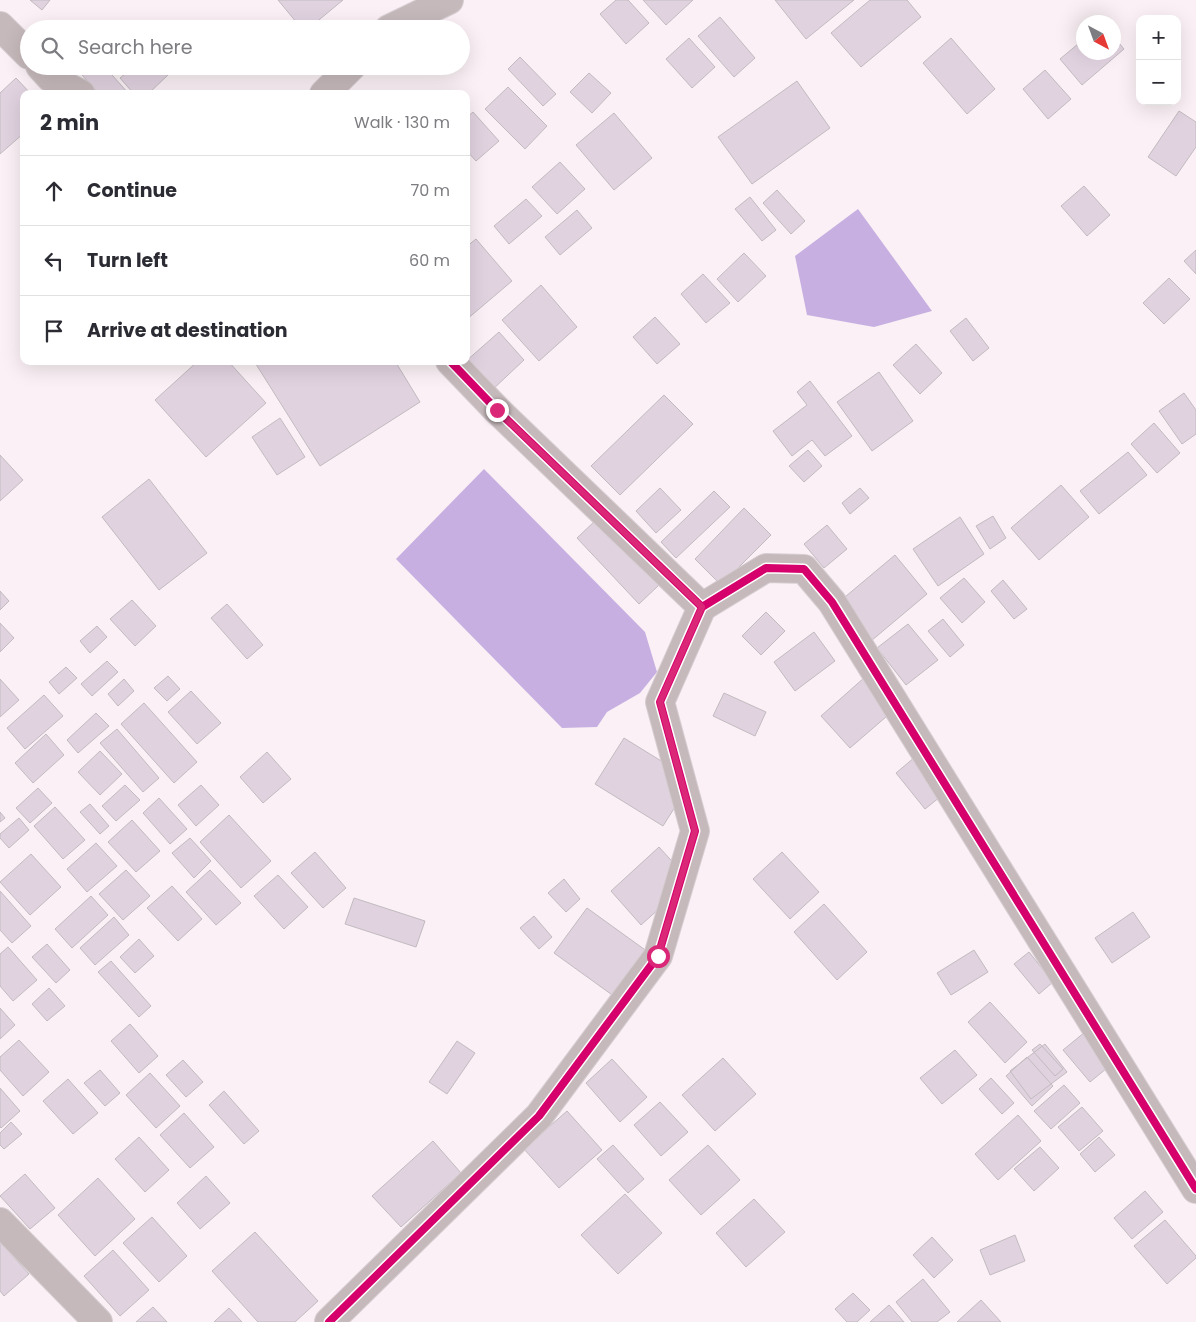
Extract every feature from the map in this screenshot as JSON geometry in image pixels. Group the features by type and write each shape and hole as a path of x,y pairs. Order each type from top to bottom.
{"street":[{"path":"408,20 449,0"},
{"path":"0,26 20,46"},
{"path":"48,75 74,90"},
{"path":"328,90 343,75"},
{"path":"454,365 504,417 702,607"},
{"path":"329,1322 539,1116 658,956 695,831 660,702 702,607 766,568 804,569 832,602 1196,1189"},
{"path":"0,1222 98,1322"}],"shaded area":[{"path":"858,209 932,311 874,327 807,315 795,256"},
{"path":"484,469 645,632 657,672 640,693 607,712 597,727 562,728 396,559"}],"building":[{"path":"30,0 50,0 42,10"},
{"path":"278,0 343,0 319,20 295,20"},
{"path":"616,0 628,0 649,23 626,44 600,14"},
{"path":"643,0 693,0 666,25"},
{"path":"775,0 854,0 806,39"},
{"path":"870,0 907,0 921,17 861,67 831,33"},
{"path":"720,17 755,58 734,77 698,36"},
{"path":"689,38 715,67 692,88 666,59"},
{"path":"951,38 995,89 967,114 923,63"},
{"path":"1076,46 1076,60 1111,60 1082,85 1060,59"},
{"path":"520,57 556,94 543,106 508,69"},
{"path":"1045,70 1071,99 1048,119 1023,89"},
{"path":"589,73 611,93 592,113 570,92"},
{"path":"82,75 112,75 125,90 95,90"},
{"path":"124,75 168,75 152,90 130,90 120,78"},
{"path":"16,78 27,90 20,90 20,136 0,154 0,93"},
{"path":"797,81 830,128 752,184 718,137"},
{"path":"508,87 547,126 525,149 485,109"},
{"path":"1179,111 1196,122 1196,147 1176,176 1148,157"},
{"path":"473,112 499,141 476,161 470,154 470,115"},
{"path":"614,113 652,158 614,190 576,145"},
{"path":"560,162 585,189 557,214 532,187"},
{"path":"1084,186 1110,215 1087,236 1061,206"},
{"path":"777,190 805,221 791,234 763,203"},
{"path":"750,197 776,230 762,241 735,209"},
{"path":"526,199 542,216 509,244 494,226"},
{"path":"577,210 592,228 560,255 545,237"},
{"path":"476,239 512,281 470,317 470,244"},
{"path":"1196,250 1196,274 1184,261"},
{"path":"744,253 766,276 738,302 717,279"},
{"path":"703,274 730,303 706,323 681,294"},
{"path":"1169,278 1190,299 1164,324 1143,303"},
{"path":"541,285 577,327 539,361 502,320"},
{"path":"655,317 680,344 657,364 633,337"},
{"path":"966,318 989,348 973,361 950,331"},
{"path":"499,332 524,360 491,391 468,365 470,365 470,358"},
{"path":"916,344 942,373 920,394 893,365"},
{"path":"194,365 232,365 266,403 206,457 155,400"},
{"path":"257,365 397,365 420,402 320,466"},
{"path":"879,372 913,421 872,451 837,402"},
{"path":"810,381 852,436 825,456 812,440 792,456 773,431 807,405 797,392"},
{"path":"1184,393 1196,410 1196,434 1182,444 1159,411"},
{"path":"664,395 693,424 620,495 591,466"},
{"path":"280,418 305,457 277,475 252,437"},
{"path":"1154,423 1180,453 1157,473 1131,444"},
{"path":"808,450 822,466 804,482 789,466"},
{"path":"1128,452 1147,475 1099,514 1080,491"},
{"path":"0,455 23,480 0,501"},
{"path":"149,479 207,553 159,590 102,517"},
{"path":"1061,485 1089,517 1039,560 1011,528"},
{"path":"660,488 681,510 656,533 636,511"},
{"path":"860,488 869,498 850,514 842,503"},
{"path":"714,491 730,507 676,558 661,542"},
{"path":"744,508 771,535 721,585 695,559"},
{"path":"993,516 1006,538 990,549 976,526"},
{"path":"960,517 984,554 938,586 913,549"},
{"path":"597,519 659,585 639,604 577,538"},
{"path":"827,525 847,549 824,568 804,544"},
{"path":"895,555 927,594 871,641 839,602"},
{"path":"964,578 985,602 962,623 940,598"},
{"path":"1003,580 1027,609 1014,619 991,591"},
{"path":"0,591 9,601 0,610"},
{"path":"132,600 156,626 135,646 110,619"},
{"path":"227,604 263,645 247,659 211,618"},
{"path":"766,612 785,631 761,655 742,636"},
{"path":"943,619 964,645 950,657 928,631"},
{"path":"0,623 14,638 0,652"},
{"path":"908,624 938,660 906,685 877,648"},
{"path":"97,626 107,637 90,653 80,641"},
{"path":"814,632 835,661 795,691 774,662"},
{"path":"107,661 118,672 92,696 81,684"},
{"path":"66,667 77,678 59,694 49,682"},
{"path":"168,676 180,689 167,701 154,688"},
{"path":"865,677 894,710 850,748 821,716"},
{"path":"0,679 19,700 0,717"},
{"path":"124,679 134,691 118,706 108,694"},
{"path":"191,691 221,723 197,744 168,712"},
{"path":"724,693 766,712 755,736 713,716"},
{"path":"44,695 63,716 25,749 7,728"},
{"path":"144,703 197,762 174,783 121,724"},
{"path":"96,713 109,726 78,753 67,740"},
{"path":"117,729 159,778 143,792 100,743"},
{"path":"46,734 64,755 33,783 15,763"},
{"path":"624,738 692,780 663,826 595,784"},
{"path":"100,751 122,774 100,795 78,772"},
{"path":"267,752 291,779 263,803 240,777"},
{"path":"915,757 945,793 925,809 896,773"},
{"path":"125,785 140,800 116,821 102,806"},
{"path":"201,785 219,805 196,826 178,805"},
{"path":"38,788 52,803 30,823 16,808"},
{"path":"159,798 187,829 170,844 143,813"},
{"path":"90,804 109,826 100,834 80,812"},
{"path":"55,807 85,840 63,859 34,826"},
{"path":"0,812 5,818 0,822"},
{"path":"229,815 271,861 241,888 200,842"},
{"path":"19,818 29,830 9,848 0,838 0,834"},
{"path":"132,820 160,851 136,872 108,842"},
{"path":"190,838 211,861 194,878 172,853"},
{"path":"96,843 117,866 87,892 67,869"},
{"path":"659,847 690,881 641,925 611,891"},
{"path":"315,852 346,888 323,908 291,873"},
{"path":"782,852 819,892 790,919 753,879"},
{"path":"31,854 61,887 30,915 0,882"},
{"path":"126,870 150,896 123,920 99,894"},
{"path":"210,870 241,903 216,925 186,892"},
{"path":"278,875 308,907 284,929 254,896"},
{"path":"564,879 580,899 566,912 548,893"},
{"path":"172,886 202,919 178,941 147,908"},
{"path":"0,891 31,926 12,943 0,930"},
{"path":"91,896 108,915 72,948 55,929"},
{"path":"354,898 425,921 416,947 345,924"},
{"path":"824,904 867,952 837,980 794,932"},
{"path":"587,908 648,952 615,997 554,953"},
{"path":"1133,912 1150,937 1112,963 1095,938"},
{"path":"534,916 552,937 539,949 520,928"},
{"path":"114,917 129,935 95,965 80,948"},
{"path":"139,939 154,956 135,973 120,957"},
{"path":"47,944 70,970 56,983 32,957"},
{"path":"8,947 37,980 13,1001 0,986 0,954"},
{"path":"974,950 988,972 951,995 937,973"},
{"path":"1029,952 1053,982 1039,994 1014,964"},
{"path":"111,961 151,1006 139,1017 98,972"},
{"path":"49,988 65,1006 47,1021 32,1004"},
{"path":"990,1002 1027,1042 1005,1063 968,1022"},
{"path":"0,1008 15,1025 0,1039"},
{"path":"130,1024 158,1056 139,1073 111,1041"},
{"path":"1085,1032 1112,1064 1090,1082 1063,1050"},
{"path":"19,1040 49,1072 23,1096 0,1070 0,1057"},
{"path":"457,1041 475,1053 447,1094 429,1082"},
{"path":"1040,1044 1063,1069 1055,1076 1032,1050"},
{"path":"1045,1044 1067,1072 1031,1099 1010,1071"},
{"path":"955,1050 977,1075 942,1104 920,1078"},
{"path":"1027,1057 1053,1086 1032,1106 1006,1076"},
{"path":"723,1058 756,1094 715,1131 682,1095"},
{"path":"612,1059 647,1097 620,1122 586,1083"},
{"path":"183,1060 203,1082 186,1097 166,1075"},
{"path":"100,1070 120,1093 105,1106 84,1083"},
{"path":"150,1073 180,1106 156,1128 126,1095"},
{"path":"991,1078 1014,1103 1002,1114 979,1089"},
{"path":"68,1079 98,1113 73,1134 43,1101"},
{"path":"1064,1085 1080,1103 1051,1129 1034,1111"},
{"path":"0,1088 20,1111 1,1128 0,1127"},
{"path":"224,1091 259,1131 244,1144 209,1105"},
{"path":"660,1102 688,1132 661,1156 634,1125"},
{"path":"1082,1107 1103,1131 1079,1151 1058,1127"},
{"path":"567,1111 602,1150 559,1188 524,1149"},
{"path":"184,1113 214,1147 190,1168 160,1135"},
{"path":"1018,1115 1041,1141 998,1180 975,1154"},
{"path":"11,1122 22,1134 4,1149 0,1145 0,1133"},
{"path":"139,1137 169,1170 145,1192 115,1159"},
{"path":"1099,1137 1115,1155 1095,1172 1080,1154"},
{"path":"433,1141 461,1173 401,1227 372,1196"},
{"path":"613,1145 644,1179 628,1193 597,1159"},
{"path":"708,1145 740,1180 701,1215 669,1180"},
{"path":"1040,1147 1059,1168 1034,1191 1014,1169"},
{"path":"25,1174 55,1208 30,1229 0,1196"},
{"path":"206,1176 230,1203 200,1229 177,1203"},
{"path":"98,1178 135,1219 95,1256 58,1215"},
{"path":"1145,1191 1163,1212 1132,1239 1114,1218"},
{"path":"625,1194 662,1233 618,1274 581,1235"},
{"path":"754,1199 785,1232 746,1267 716,1233"},
{"path":"152,1217 187,1256 159,1282 123,1243"},
{"path":"1165,1220 1196,1256 1167,1284 1134,1246"},
{"path":"255,1232 318,1301 295,1322 258,1322 212,1271"},
{"path":"1015,1235 1025,1261 990,1275 980,1250"},
{"path":"932,1237 953,1260 934,1278 913,1255"},
{"path":"0,1242 29,1274 4,1296 0,1291"},
{"path":"113,1250 149,1290 120,1316 84,1276"},
{"path":"923,1279 950,1312 937,1322 912,1322 896,1302"},
{"path":"853,1293 870,1310 857,1322 847,1322 835,1309"},
{"path":"981,1300 1001,1322 957,1322"},
{"path":"889,1305 904,1322 870,1322"},
{"path":"153,1307 167,1322 136,1322"},
{"path":"229,1308 242,1322 214,1322"}],"cycle path":[{"path":"329,1322 539,1116 658,956 695,831 660,702 702,607 497,410 454,365"},
{"path":"702,607 766,568 804,569 832,602 1196,1189"}],"route":[{"path":"497,410 702,607 660,702 695,831 658,956"}]}
